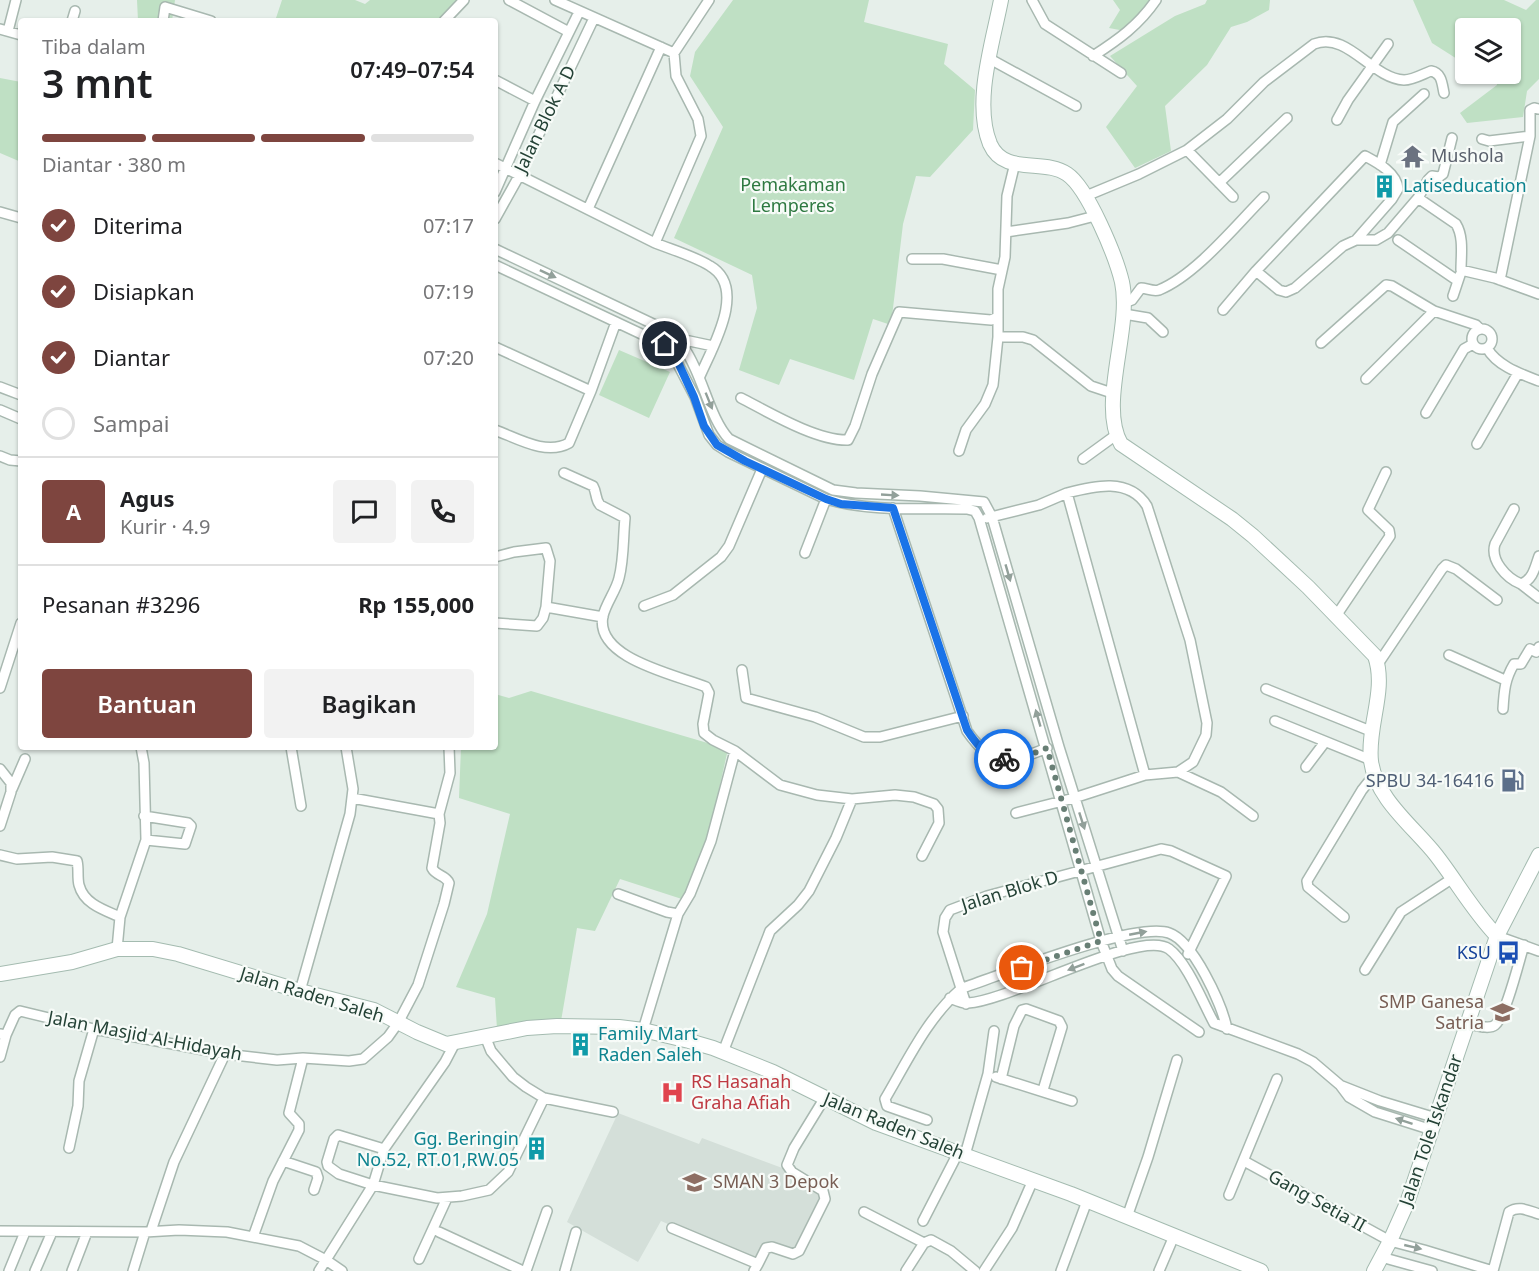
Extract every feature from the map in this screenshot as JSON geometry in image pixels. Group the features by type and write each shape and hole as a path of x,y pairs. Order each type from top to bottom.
{"street":[{"path":"4,30 16,0"},
{"path":"447,18 464,0"},
{"path":"509,0 570,32"},
{"path":"555,0 674,53"},
{"path":"655,243 701,136 698,119 676,76 674,53 709,0"},
{"path":"1001,0 984,101 990,142 999,155 1015,164 1053,168 1066,173 1086,196 1119,271 1124,309 1115,394 1116,435 1122,444 1232,519 1253,536 1375,656 1379,679 1371,760 1374,775 1383,792 1435,853 1480,919 1497,936 1539,951"},
{"path":"1032,0 1045,24 1121,73"},
{"path":"1093,56 1127,34 1138,24 1156,0"},
{"path":"166,4 203,18"},
{"path":"498,186 535,101 579,12"},
{"name":"Jalan Blok A D","path":"498,214 519,176 594,18"},
{"path":"1086,196 1187,150 1227,119 1264,82 1314,44 1322,41 1332,41 1389,75 1404,80 1431,71 1436,72 1444,93"},
{"path":"1337,120 1348,100 1388,44"},
{"path":"588,210 661,47"},
{"path":"990,59 1076,106"},
{"path":"498,82 535,101"},
{"path":"1380,165 1393,122 1424,94"},
{"path":"1500,280 1535,110"},
{"path":"1219,183 1287,118"},
{"path":"1482,139 1489,141 1530,136"},
{"path":"1356,240 1376,240 1388,233 1418,198 1428,180 1432,176 1439,177 1443,174 1452,138"},
{"path":"1187,150 1233,197"},
{"path":"1223,310 1256,271 1359,160 1365,156 1395,178 1398,189 1392,199 1356,240 1343,246 1295,288 1286,292 1279,290 1256,271"},
{"path":"498,164 655,243 710,266 722,278 728,290 728,304 700,376"},
{"path":"958,451 966,430 990,393 998,337 998,289 1006,232 1006,196 1015,164"},
{"path":"1124,309 1140,288 1158,290 1186,273 1204,258 1264,197"},
{"path":"1418,198 1456,224 1459,229 1461,270 1453,296"},
{"path":"0,212 18,217"},
{"path":"1006,232 1068,223 1095,216"},
{"path":"1398,240 1458,281"},
{"path":"498,250 668,331 680,339 713,346"},
{"path":"912,259 943,259 1002,270"},
{"path":"498,266 669,347 694,397 704,426 714,442 728,452 841,504 975,511 1047,748 1101,941 1112,969 1199,1032"},
{"path":"1461,270 1538,291"},
{"path":"1321,343 1386,285 1392,286 1434,311 1488,331 1492,342 1487,348 1479,349 1473,344"},
{"path":"1124,309 1148,318 1163,332"},
{"path":"1366,379 1434,311"},
{"path":"741,398 797,426 831,438 848,440 872,374 899,312 991,320 998,317"},
{"path":"498,430 536,446 563,447 569,443 616,322"},
{"path":"1473,344 1474,333 1480,329"},
{"path":"998,337 1023,337 1033,340 1091,386 1115,394"},
{"path":"680,339 700,376 724,434 729,439 833,490 984,502 992,517 1074,798 1123,951"},
{"path":"1426,413 1464,349 1473,344"},
{"path":"498,348 591,391"},
{"path":"1487,348 1491,355 1518,373 1539,381"},
{"path":"1477,444 1518,373"},
{"path":"0,387 18,394"},
{"path":"0,410 18,417"},
{"path":"714,442 724,434"},
{"path":"1083,459 1116,435"},
{"path":"0,456 18,461"},
{"path":"644,606 673,595 721,557 729,546 762,469"},
{"path":"1336,616 1390,536 1389,530 1368,510 1386,472"},
{"path":"564,473 593,486 597,502 625,518 619,579 603,617 606,637 613,647 642,664 706,687 709,693 703,724 704,733 735,751 780,784 817,795 852,799 895,795 914,797 934,804 938,809 939,823 922,856"},
{"path":"979,518 1039,505 1067,493 1094,486 1111,485 1139,496 1149,512 1190,640 1207,723 1206,735 1193,762 1178,772 1145,775 1074,798 1016,813"},
{"path":"1067,493 1145,775"},
{"path":"805,553 826,499"},
{"path":"967,509 975,500"},
{"path":"893,508 967,730 990,757 1002,760 1029,755 1047,748"},
{"path":"1514,508 1495,544 1493,556 1514,581 1539,598"},
{"path":"498,556 546,548 550,561 546,607 543,618 537,626 498,623"},
{"path":"1521,584 1531,577 1539,556"},
{"path":"1378,664 1446,565 1452,566 1497,600"},
{"path":"546,607 603,617"},
{"path":"0,688 2,670 18,630"},
{"path":"1503,709 1505,680 1514,664 1520,665 1530,649 1536,652 1539,647"},
{"path":"1449,655 1505,680"},
{"path":"742,670 746,698 815,717 864,736 880,737 963,716"},
{"path":"1266,689 1373,732"},
{"path":"1275,721 1371,760"},
{"path":"1306,767 1325,741"},
{"path":"117,949 120,917 146,840 142,750"},
{"path":"292,750 301,806"},
{"path":"300,991 344,838 352,798 352,773 347,750"},
{"path":"352,798 439,814 450,773 449,750"},
{"path":"643,1030 678,914 702,866 735,751"},
{"path":"0,826 11,792 26,759"},
{"path":"0,769 11,783 11,792"},
{"path":"1178,772 1221,792 1252,816"},
{"path":"1344,916 1308,887 1307,881 1362,790 1374,775"},
{"path":"723,1052 770,931 798,905 809,891 836,838 852,799"},
{"name":"Jalan Masjid Al-Hidayah","path":"3,1035 20,1011 94,1029 225,1054 277,1060 303,1058 349,1061 363,1059 388,1037 418,985 449,886 445,878 432,868 440,823 439,814"},
{"path":"144,816 188,823 191,826 185,844 146,840"},
{"name":"Jalan Blok D","path":"962,988 943,932 945,918 950,910 987,896 1161,849 1166,849 1226,876 1190,952"},
{"path":"0,855 16,859 52,857 77,861 80,887 84,896 101,909 120,917"},
{"name":"Jalan Tole Iskandar","path":"1374,1271 1407,1203 1497,936 1539,855"},
{"path":"1365,970 1401,912 1453,878"},
{"path":"618,894 678,914"},
{"path":"927,1120 887,1106 885,1099 929,1023 950,998 962,988 1101,941 1153,930 1165,932 1179,939 1190,952 1206,979 1225,1017 1227,1029"},
{"path":"950,998 966,1004 1016,990 1123,951 1153,945 1163,946 1180,959 1214,1023 1298,1054 1313,1062 1340,1085 1434,1124"},
{"path":"1468,1024 1495,1026 1502,1014 1524,945"},
{"name":"Jalan Raden Saleh","path":"0,974 72,962 117,949 153,949 374,1010 446,1044 527,1028 557,1026 643,1030 723,1052 773,1072 876,1123 1033,1180 1254,1270"},
{"path":"1180,959 1190,952"},
{"path":"962,988 966,1004"},
{"path":"1001,1079 1014,1026 1022,1010 1026,1009 1059,1021 1062,1027 1043,1090"},
{"path":"1214,1023 1225,1017"},
{"path":"69,1148 78,1106 79,1081 94,1029"},
{"path":"923,1221 961,1154 988,1074 994,1031"},
{"path":"0,1058 3,1035"},
{"path":"485,1036 491,1051 513,1077 544,1098 613,1112"},
{"path":"319,1271 373,1185 384,1149 445,1062 455,1043"},
{"path":"133,1271 174,1162 225,1054"},
{"path":"253,1237 273,1181 299,1130 298,1122 288,1113 303,1058"},
{"path":"1127,1217 1148,1158 1177,1060"},
{"path":"988,1074 1072,1101"},
{"path":"1229,1195 1277,1079"},
{"path":"384,1149 338,1135 334,1139 327,1162 328,1166 339,1174 373,1185 437,1198 489,1190 508,1172 544,1098"},
{"path":"672,1228 756,1268 766,1248 772,1247 793,1254 799,1251 825,1199 823,1191 792,1172 787,1165 794,1148 824,1099"},
{"path":"282,1161 316,1172 318,1178 314,1190"},
{"name":"Gang Setia II","path":"1244,1161 1390,1242 1493,1271"},
{"path":"906,1271 927,1240 937,1242 982,1271 1012,1228 1033,1180"},
{"path":"419,1259 447,1197"},
{"path":"1060,1271 1069,1254 1087,1201"},
{"path":"1493,1271 1509,1212 1521,1209 1539,1214"},
{"path":"439,1232 525,1271 547,1211"},
{"path":"864,1212 924,1243"},
{"path":"0,1231 227,1232 299,1246 342,1271"},
{"path":"9,1271 25,1232"},
{"path":"35,1271 52,1232"},
{"path":"72,1271 87,1232"},
{"path":"565,1271 576,1232"},
{"path":"1159,1271 1174,1236"},
{"path":"1381,1257 1432,1271"}],"shaded area":[{"name":"SMAN 3 Depok","path":"618,1113 699,1144 702,1138 785,1169 823,1194 798,1249 767,1245 755,1262 661,1221 638,1262 567,1222"}],"green space":[{"path":"137,0 175,0 172,18 138,18"},
{"path":"282,0 355,0 365,4 370,0 458,0 442,18 276,18"},
{"name":"Pemakaman Lemperes","path":"733,0 869,0 864,22 948,44 944,64 975,90 973,130 930,177 916,176 903,224 891,325 873,319 854,380 790,359 779,385 739,370 757,308 752,275 674,238 723,127 690,76 695,52"},
{"path":"1113,0 1152,0 1125,31 1109,28 1120,10"},
{"path":"1207,0 1270,0 1269,10 1247,22 1231,27 1207,65 1165,106 1171,151 1135,168 1106,127 1137,86 1110,56 1175,16 1205,4"},
{"path":"1413,0 1504,0 1526,10 1536,0 1539,0 1539,79 1527,91 1523,117 1467,123 1460,113 1497,84 1521,84 1521,18 1455,18 1455,58 1432,43"},
{"path":"0,78 18,81 18,161 0,153"},
{"path":"619,350 670,372 649,418 599,395"},
{"path":"531,691 728,749 705,852 688,901 620,879 595,931 577,928 561,1021 497,1029 495,998 456,987 487,914 510,814 459,798 461,750 498,750 498,695 509,698"}],"way so far":[{"path":"1004,759 1029,755 1047,748 1101,941 1022,968"}],"place":[{"name":"Mushola","path":"1413,156"},
{"name":"Latiseducation","path":"1385,186"},
{"name":"SPBU 34-16416","path":"1512,781"},
{"name":"KSU","path":"1509,953"},
{"name":"SMP Ganesa Satria","path":"1502,1012"},
{"name":"Family Mart Raden Saleh","path":"580,1044"},
{"name":"RS Hasanah Graha Afiah","path":"673,1092"},
{"name":"Gg. Beringin No.52, RT.01,RW.05","path":"537,1149"},
{"name":"SMAN 3 Depok","path":"695,1182"}],"route":[{"path":"665,344 676,358 704,426 717,445 745,461 826,499 841,504 893,508 967,730 990,757 1004,759"}]}
